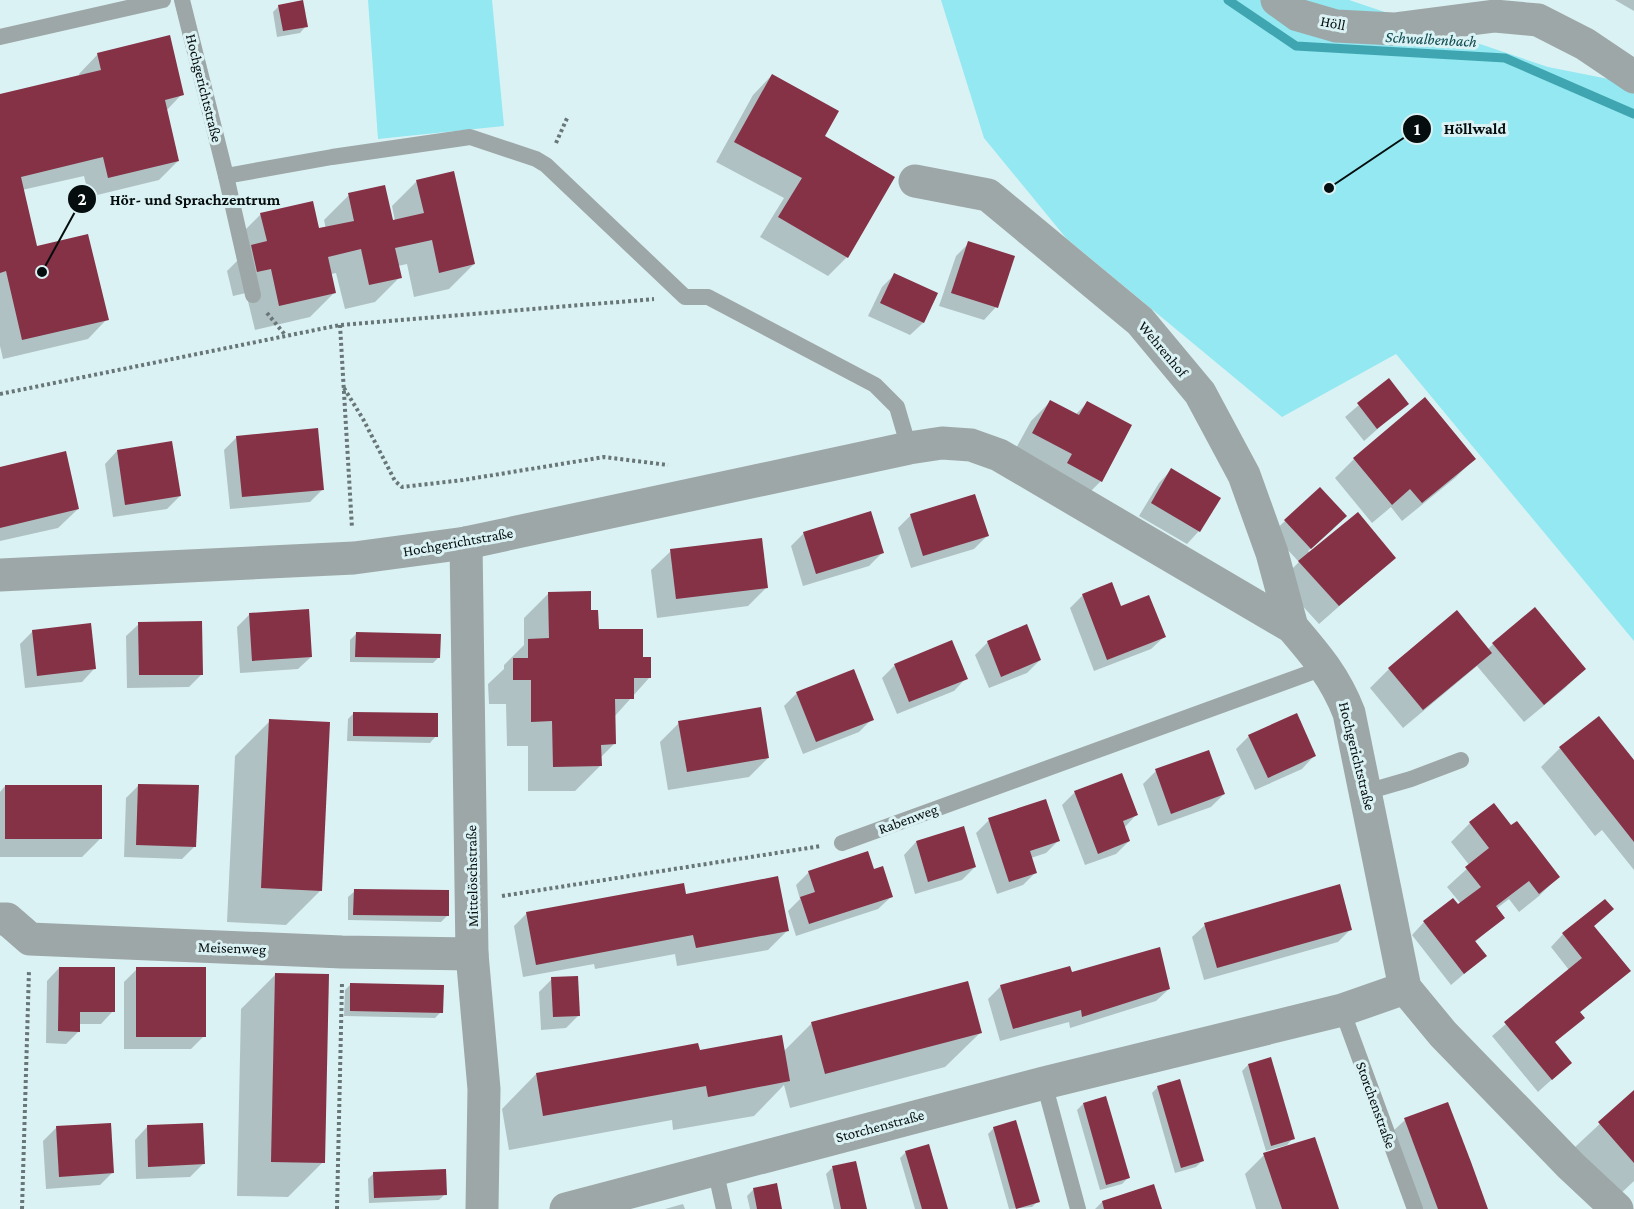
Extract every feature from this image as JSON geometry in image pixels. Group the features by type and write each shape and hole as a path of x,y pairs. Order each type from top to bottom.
{"street":[{"name":"Höll","path":"1277,0 1298,15 1336,26 1394,29 1495,16 1538,20 1585,44 1634,77"},
{"name":"Wehrenhof","path":"915,181 988,195 1140,321 1200,393 1244,474 1272,553 1292,627"},
{"name":"Hochgerichtstraße","path":"0,574 354,558 466,543 909,448 942,443 971,445 999,455 1292,627 1326,667 1340,690 1349,713 1406,988 1443,1034 1571,1166 1617,1209"},
{"name":"Mittelöschstraße","path":"466,543 472,954 484,1089 488,1208"},
{"path":"0,919 7,919 30,939"},
{"name":"Meisenweg","path":"30,939 342,952 472,954"},
{"name":"Storchenstraße","path":"566,1209 1044,1083 1342,1010 1406,988"}],"lane":[{"path":"0,37 163,0"},
{"name":"Hochgerichtstraße","path":"182,0 253,296"},
{"path":"226,176 332,157 470,137 536,159 546,165 685,297 708,297 875,385 897,407 909,448"},
{"name":"Rabenweg","path":"842,843 1326,667"},
{"path":"1366,792 1411,779 1461,760"},
{"name":"Storchenstraße","path":"1342,1010 1412,1204"},
{"path":"1044,1083 1076,1203"},
{"path":"715,1169 724,1209"}],"path":[{"path":"253,296 286,336"},
{"path":"0,394 339,325 685,297"},
{"path":"339,325 354,558"},
{"path":"344,388 395,481 402,487 604,458 673,465"},
{"path":"472,901 842,843"},
{"path":"22,1209 30,939"},
{"path":"337,1209 342,952"}],"shaded area":[{"path":"368,0 492,0 504,126 378,139"},
{"path":"941,0 1349,0 1548,67 1634,84 1634,641 1396,354 1282,417 1066,238 984,138"}],"building":[{"path":"303,0 308,27 283,31 278,5"},
{"path":"170,35 184,95 165,100 179,161 108,178 103,157 21,177 37,246 88,234 109,320 22,340 6,271 0,273 0,94 101,70 97,53"},
{"path":"772,74 839,111 825,136 895,177 848,258 778,217 802,178 734,142"},
{"path":"454,171 475,264 439,273 432,240 395,248 402,278 369,285 361,249 328,257 336,293 279,306 271,269 257,272 251,245 267,241 260,213 313,201 319,228 354,221 348,193 385,185 393,220 424,213 416,180"},
{"path":"968,241 1015,256 998,308 951,293"},
{"path":"894,273 938,293 924,323 880,303"},
{"path":"1389,378 1409,404 1377,429 1357,403"},
{"path":"1425,397 1476,459 1422,503 1410,489 1392,505 1353,458"},
{"path":"1050,400 1079,415 1087,401 1132,425 1102,482 1067,463 1072,454 1032,433"},
{"path":"318,428 324,490 242,497 236,436"},
{"path":"172,441 181,496 125,505 117,450"},
{"path":"66,451 79,509 0,528 0,467"},
{"path":"1171,468 1221,498 1200,532 1151,503"},
{"path":"1320,487 1347,516 1311,549 1284,520"},
{"path":"975,494 989,536 923,556 910,514"},
{"path":"871,511 884,553 816,574 803,532"},
{"path":"1358,512 1396,558 1339,606 1298,561"},
{"path":"762,538 768,588 676,599 670,549"},
{"path":"1112,582 1121,606 1149,595 1166,637 1107,660 1082,594"},
{"path":"591,591 591,610 598,610 599,629 643,629 643,657 651,657 651,678 634,678 634,699 615,699 616,744 601,745 602,766 553,767 552,721 531,722 531,680 513,680 513,658 528,658 528,639 549,638 548,592"},
{"path":"1535,607 1586,669 1544,705 1492,643"},
{"path":"309,609 312,657 252,661 249,613"},
{"path":"1457,610 1492,653 1423,710 1388,668"},
{"path":"202,621 203,675 139,675 138,622"},
{"path":"91,623 96,669 37,676 32,630"},
{"path":"1027,624 1041,660 1001,677 987,641"},
{"path":"356,632 441,634 440,658 355,657"},
{"path":"952,640 968,679 909,702 894,664"},
{"path":"854,669 874,720 816,742 796,692"},
{"path":"761,707 769,758 687,772 678,721"},
{"path":"353,712 438,713 438,737 353,736"},
{"path":"1297,713 1316,756 1268,778 1248,735"},
{"path":"1599,716 1634,760 1634,842 1559,747"},
{"path":"269,719 330,722 322,891 261,888"},
{"path":"1209,750 1225,794 1171,814 1155,769"},
{"path":"1122,773 1138,815 1123,821 1130,841 1098,854 1074,791"},
{"path":"138,784 199,785 196,847 136,845"},
{"path":"5,785 102,785 102,839 5,839"},
{"path":"1046,799 1060,841 1030,851 1037,873 1009,882 988,818"},
{"path":"1494,803 1511,825 1517,821 1560,877 1539,894 1529,881 1496,906 1505,918 1475,941 1487,956 1464,974 1423,921 1453,898 1458,904 1481,887 1465,867 1489,848 1469,822"},
{"path":"964,826 976,867 928,882 916,841"},
{"path":"868,851 874,869 883,866 893,897 809,924 800,897 815,892 808,871"},
{"path":"778,876 789,931 696,948 693,935 536,965 526,912 684,883 686,894"},
{"path":"1340,884 1352,930 1217,968 1204,923"},
{"path":"354,889 449,890 449,916 353,915"},
{"path":"1605,899 1614,909 1594,926 1631,971 1580,1012 1585,1018 1555,1042 1572,1063 1552,1080 1504,1022 1582,958 1562,933"},
{"path":"1160,947 1170,989 1082,1017 1081,1010 1013,1029 1000,985 1070,966 1072,972"},
{"path":"59,967 115,967 115,1012 80,1012 80,1032 58,1031"},
{"path":"136,967 206,967 206,1037 136,1037"},
{"path":"275,973 329,974 325,1163 271,1162"},
{"path":"578,976 580,1016 553,1017 551,977"},
{"path":"968,981 982,1033 825,1074 811,1022"},
{"path":"350,983 444,985 443,1013 350,1011"},
{"path":"782,1035 790,1081 708,1097 706,1086 543,1116 536,1073 698,1043 700,1050"},
{"path":"1271,1057 1295,1139 1271,1146 1248,1064"},
{"path":"1180,1079 1204,1161 1181,1168 1157,1086"},
{"path":"1634,1090 1634,1163 1598,1122"},
{"path":"1106,1096 1130,1178 1106,1185 1083,1103"},
{"path":"1448,1102 1488,1209 1438,1209 1404,1118"},
{"path":"1016,1120 1040,1202 1016,1209 993,1127"},
{"path":"111,1123 114,1173 59,1177 56,1126"},
{"path":"203,1123 205,1164 148,1167 147,1125"},
{"path":"1315,1137 1339,1209 1282,1209 1263,1153"},
{"path":"929,1144 948,1209 922,1209 905,1151"},
{"path":"856,1161 867,1209 841,1209 832,1166"},
{"path":"446,1169 447,1195 374,1198 373,1172"},
{"path":"777,1183 782,1209 757,1209 753,1188"},
{"path":"1154,1184 1162,1209 1104,1209 1102,1201"}],"waterway":[{"name":"Schwalbenbach","path":"1228,0 1296,46 1505,58 1634,114"}],"place":[{"name":"Höllwald","path":"1329,188"},
{"name":"Hör- und Sprachzentrum","path":"42,272"}]}
